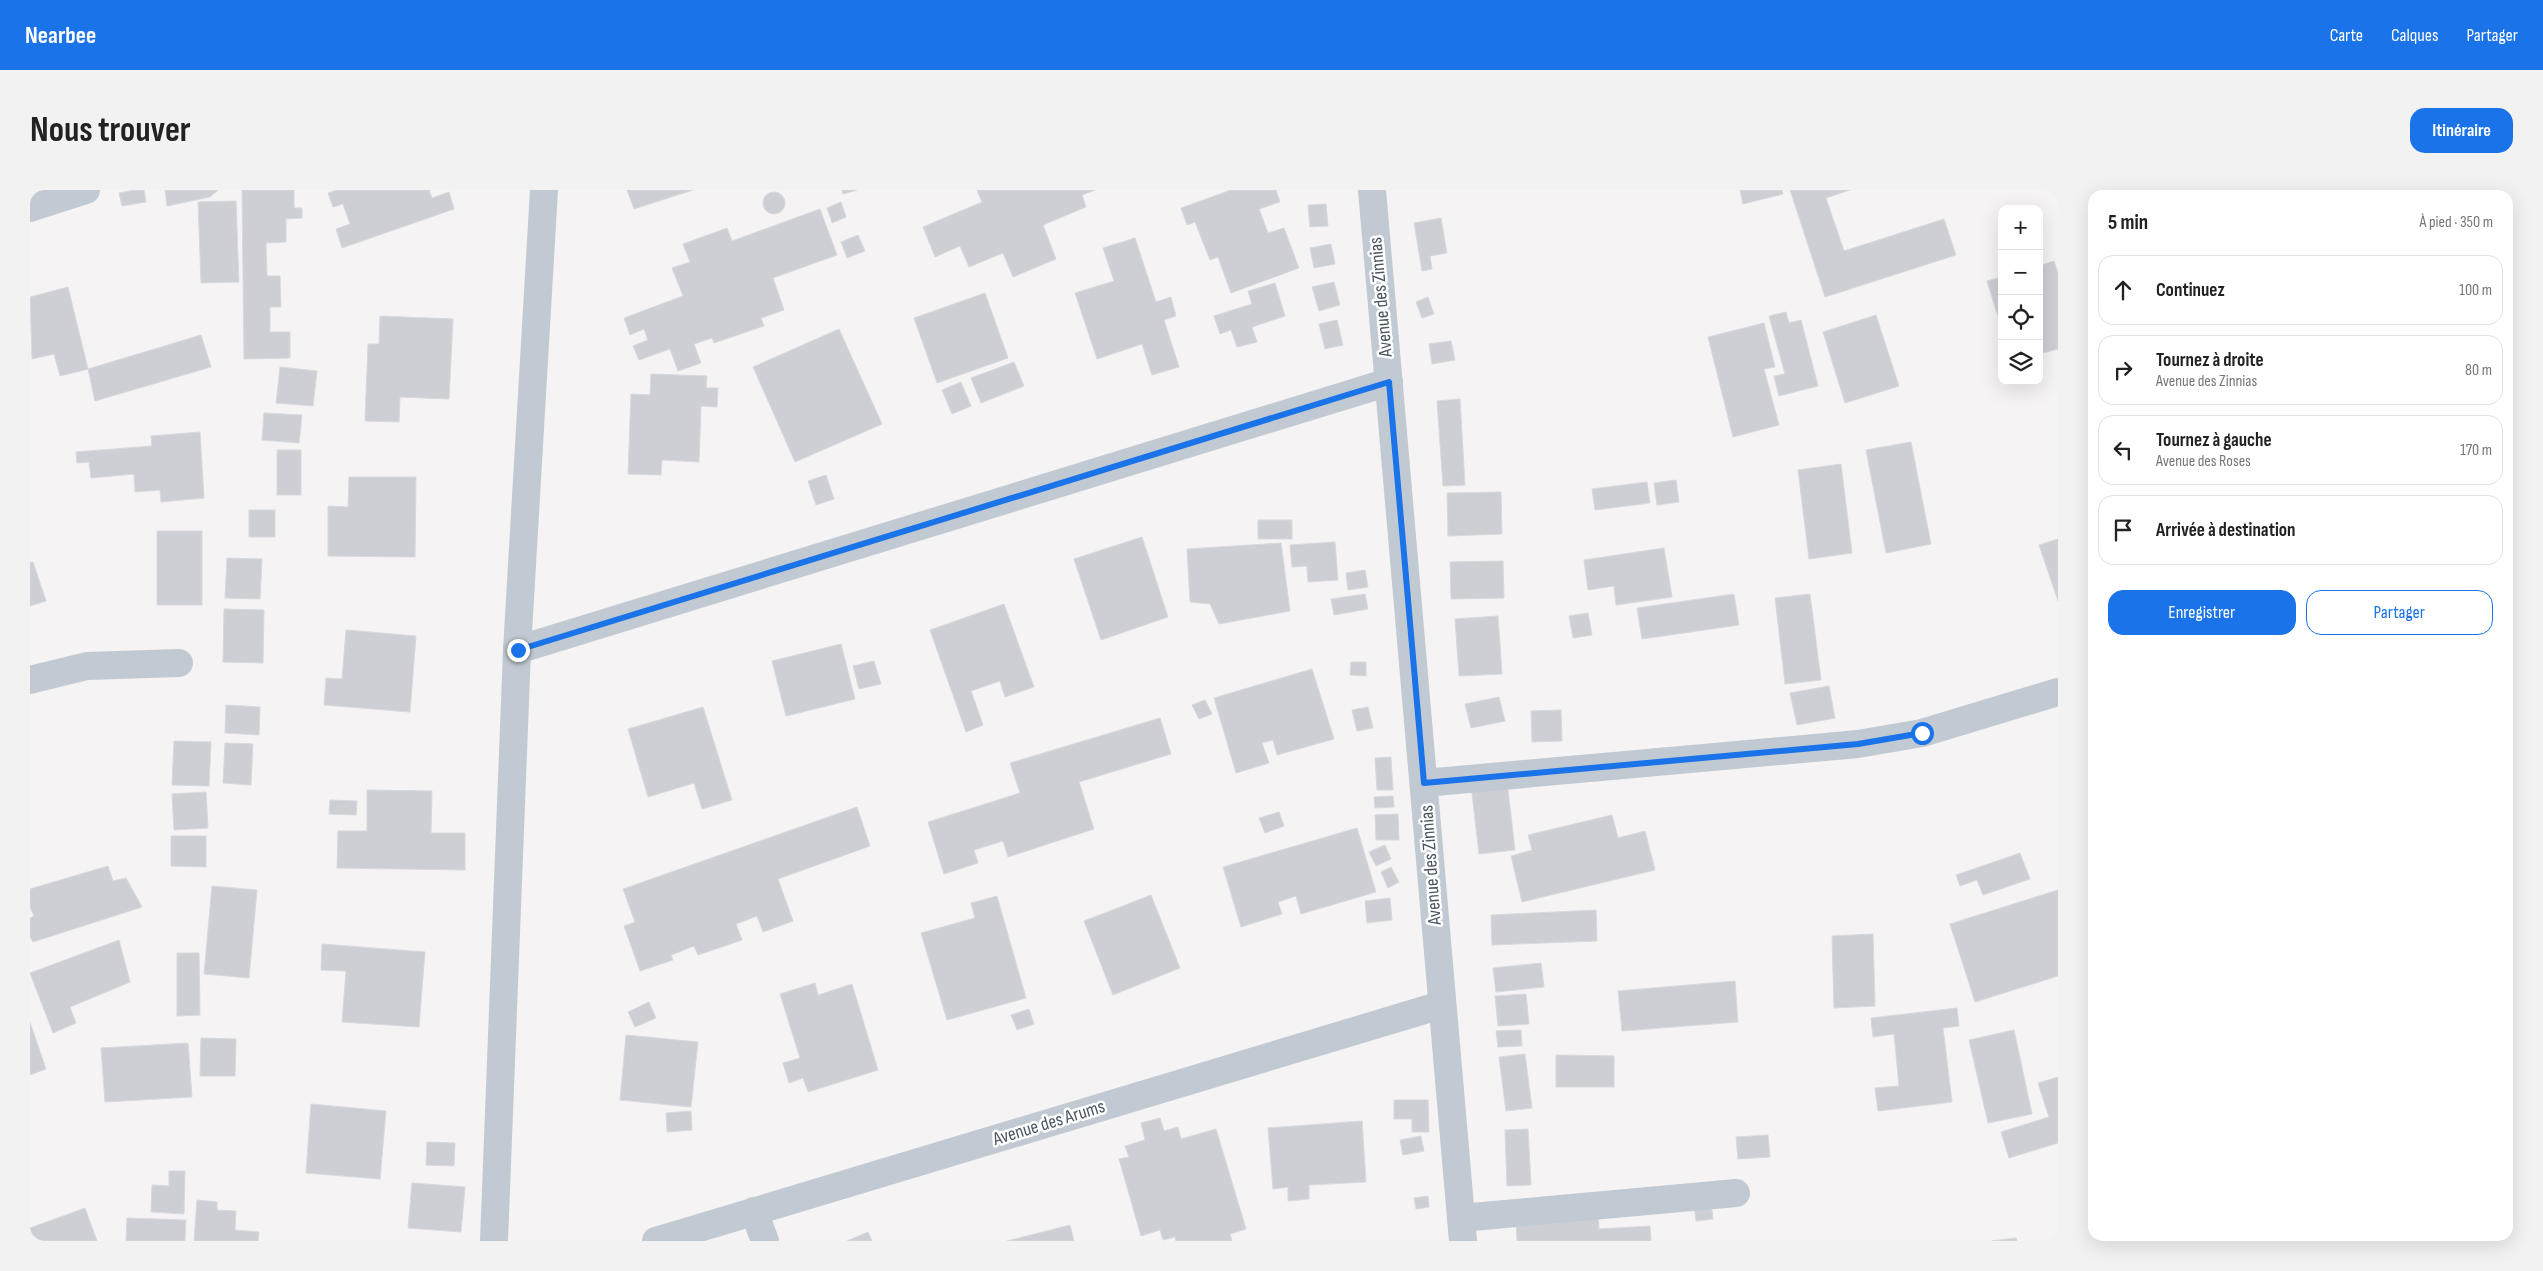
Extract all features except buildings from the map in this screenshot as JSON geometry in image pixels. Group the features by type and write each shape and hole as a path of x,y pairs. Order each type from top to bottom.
{"street":[{"path":"30,208 86,190"},
{"path":"494,1241 518,650 544,190"},
{"name":"Avenue des Zinnias","path":"1372,190 1424,783 1441,1005 1462,1230"},
{"path":"518,650 1389,382"},
{"path":"30,680 87,666 179,663"},
{"path":"1424,783 1874,742 1922,733 2058,692"},
{"name":"Avenue des Arums","path":"656,1241 1441,1005"},
{"path":"1462,1230 1736,1193"},
{"path":"754,1211 765,1241"}],"route":[{"path":"518,650 1389,382 1424,783 1858,744 1922,733"}]}
